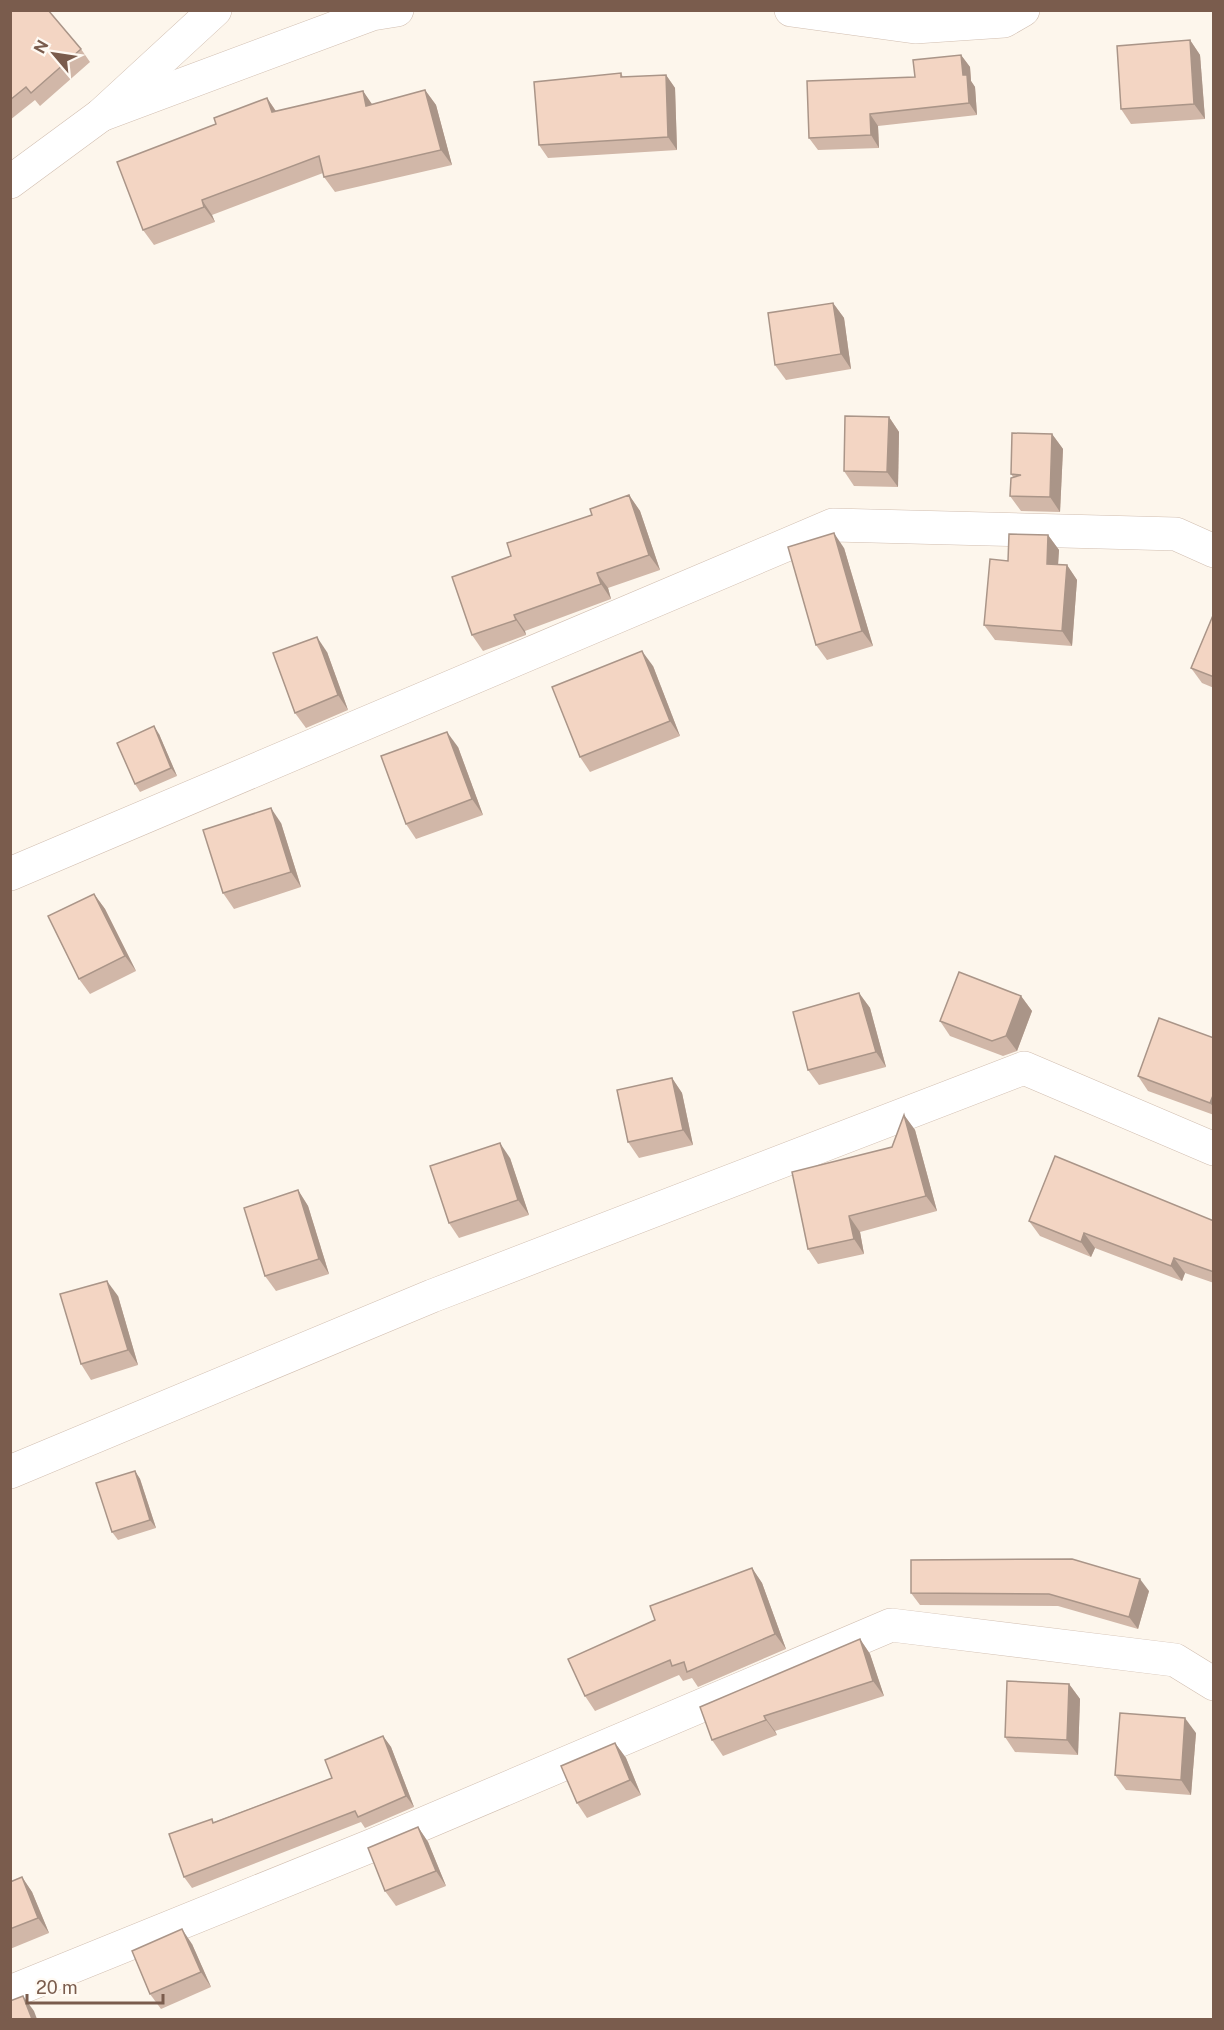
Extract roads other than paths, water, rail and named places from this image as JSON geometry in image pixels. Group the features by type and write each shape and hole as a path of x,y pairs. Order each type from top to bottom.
{"street":[{"path":"10,182 101,115 215,10"},
{"path":"101,115 372,14 398,10"},
{"path":"791,10 915,27 1004,21 1023,10"},
{"path":"10,874 833,525 1176,534 1214,551"},
{"path":"10,1472 432,1296 1024,1068 1214,1149"},
{"path":"10,1992 378,1842 891,1625 1174,1660 1214,1684"}]}
